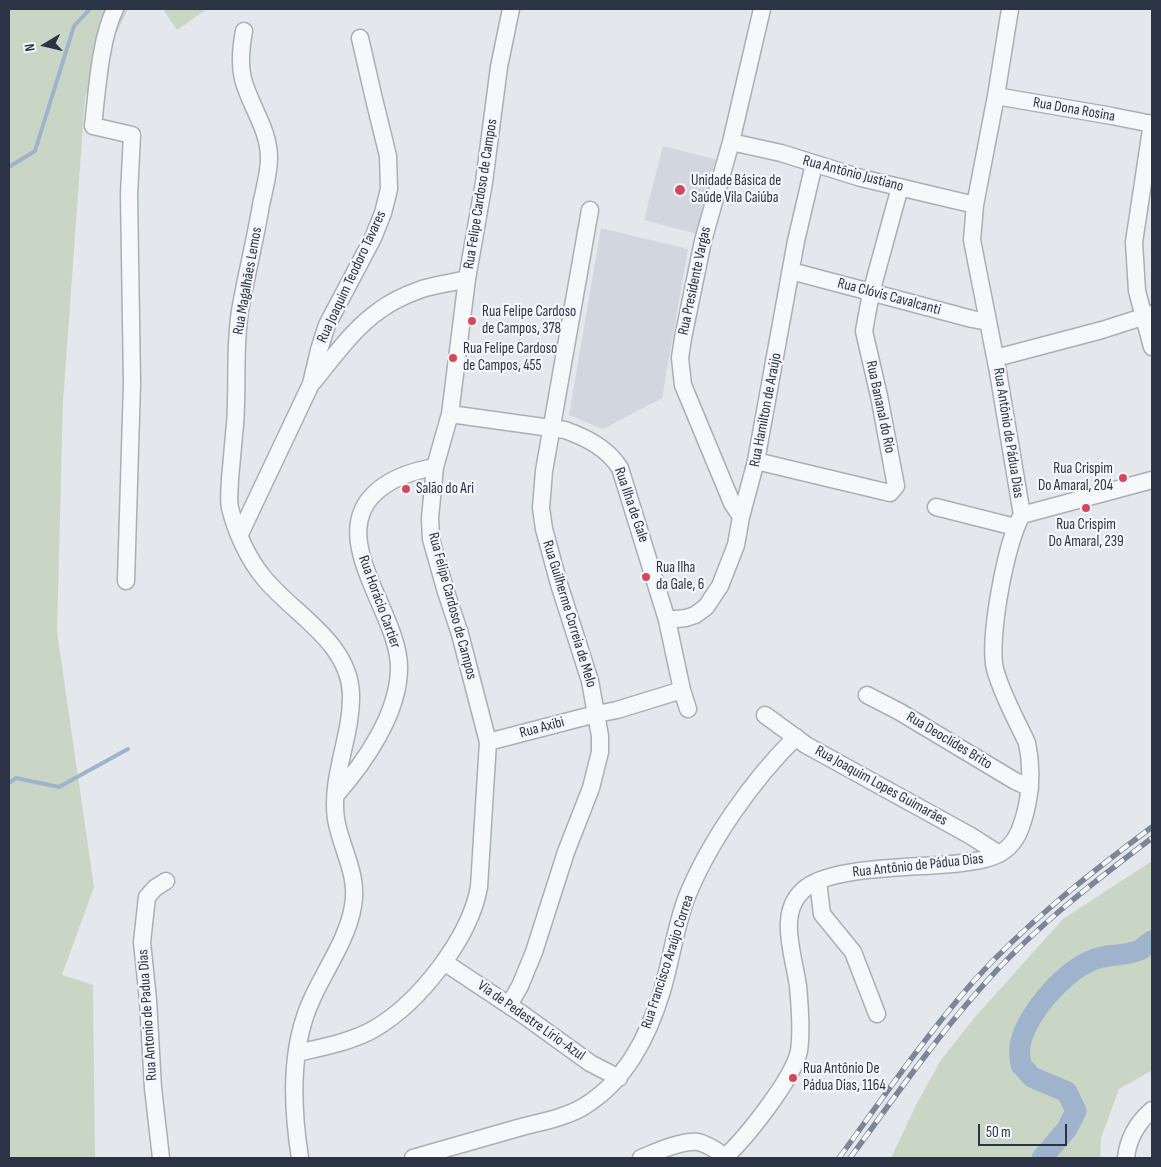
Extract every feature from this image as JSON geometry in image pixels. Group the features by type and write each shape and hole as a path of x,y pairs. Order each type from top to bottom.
{"street":[{"path":"115,9 109,21 93,126 132,135 129,194 132,383 126,581"},
{"name":"Rua Felipe Cardoso de Campos","path":"297,1053 348,1040 374,1029 408,1004 437,973 459,939 477,902 480,887 488,742 460,634 431,539 430,518 435,468 450,414 467,279 484,182 499,67 511,9"},
{"name":"Rua Presidente Vargas","path":"741,517 732,503 706,444 683,386 680,368 683,338 703,241 731,142 762,9"},
{"name":"Rua Antônio de Pádua Dias","path":"725,1158 777,1095 796,1060 799,1050 798,986 788,936 788,920 792,907 800,893 807,886 818,881 862,871 988,859 999,854 1014,841 1021,828 1028,802 1030,769 1027,743 1000,683 995,667 993,649 996,613 1005,567 1018,521 996,358 973,250 972,232 1010,9"},
{"name":"Rua Magalhães Lemos","path":"244,31 241,49 243,77 264,131 269,159 240,311 229,500 231,511 248,554 259,572 277,593 321,632 340,658 349,678 351,695 339,766 336,816 351,866 354,885 353,909 346,930 303,1021 297,1053 294,1087 300,1158"},
{"name":"Rua Joaquim Teodoro Tavares","path":"240,534 311,384 327,325 373,238 383,213 389,189 387,147 360,38"},
{"name":"Rua Dona Rosina","path":"996,96 1152,124"},
{"path":"1152,124 1134,242 1135,280 1148,316 1152,347"},
{"name":"Rua Antônio Justiano","path":"731,142 780,153 861,178 975,206"},
{"name":"Rua Hamilton de Araújo","path":"667,620 686,618 706,608 720,586 736,545 741,517 756,461 791,271 814,164"},
{"name":"Rua Bananal do Rio","path":"756,461 890,493 896,486 879,396 864,331 871,293 900,187"},
{"name":"Rua Guilherme Correia de Melo","path":"509,1005 520,986 534,952 566,852 591,788 600,752 597,714 590,680 559,584 542,518 544,471 590,210"},
{"name":"Rua Clóvis Cavalcanti","path":"791,271 988,322"},
{"path":"311,384 352,336 381,309 424,288 467,279"},
{"path":"996,358 1148,316"},
{"name":"Rua Ilha de Gale","path":"450,414 552,427 580,436 600,446 610,454 620,468 667,620 688,709"},
{"name":"Rua Horácio Cartier","path":"336,794 352,776 372,746 392,708 400,667 397,647 360,552 359,519 366,501 381,487 404,474 435,468"},
{"path":"936,507 1018,521 1152,480"},
{"name":"Rua Axibi","path":"488,742 622,709 682,690"},
{"name":"Rua Deoclídes Brito","path":"867,695 900,712 1015,781 1030,788"},
{"name":"Rua Joaquim Lopes Guimarães","path":"765,715 806,744 971,836 999,854"},
{"name":"Rua Francisco Araújo Correa","path":"412,1158 558,1117 584,1106 619,1078 633,1060 650,1025 662,991 686,899 719,832 752,788 796,737"},
{"name":"Rua Antonio de Padua Dias","path":"161,1158 153,1088 148,1000 142,942 147,897 155,888 166,881"},
{"path":"818,881 822,914 854,952 877,1014"},
{"name":"Via de Pedestre Lírio-Azul","path":"444,962 509,1005 590,1063 619,1078"},
{"path":"1126,1158 1132,1135 1143,1118 1152,1110"},
{"path":"641,1158 688,1142 707,1145 725,1158"}],"shaded area":[{"name":"Unidade Básica de Saúde Vila Caiúba","path":"663,146 717,160 698,234 644,220"},
{"path":"601,228 688,249 662,398 603,429 569,415"}],"green space":[{"path":"9,9 128,9 85,97 63,402 57,632 94,887 62,975 93,985 95,1158 9,1158"},
{"path":"163,9 207,9 177,30"},
{"path":"1152,861 1152,1068 1151,1071 1119,1089 1101,1138 1100,1158 891,1158 917,1103 941,1060 975,1017 1063,919"}],"waterway":[{"path":"9,167 35,151 74,26 90,9"},
{"path":"9,783 16,778 59,787 128,749"},
{"path":"1042,1158 1067,1129 1076,1111 1067,1092 1032,1077 1021,1065 1020,1046 1029,1022 1056,986 1078,968 1094,959 1134,952 1142,949 1152,941"}],"railway":[{"path":"839,1158 937,1025 992,961 1058,901 1152,827"},
{"path":"850,1158 929,1051 998,969 1061,910 1152,838"}],"place":[{"name":"Unidade Básica de Saúde Vila Caiúba","path":"680,190"},
{"name":"Rua Felipe Cardoso de Campos, 378","path":"472,321"},
{"name":"Rua Felipe Cardoso de Campos, 455","path":"453,358"},
{"name":"Rua Crispim Do Amaral, 204","path":"1123,478"},
{"name":"Salão do Ari","path":"406,489"},
{"name":"Rua Crispim Do Amaral, 239","path":"1086,508"},
{"name":"Rua Ilha da Gale, 6","path":"646,577"},
{"name":"Rua Antônio De Pádua Dias, 1164","path":"793,1078"}]}
